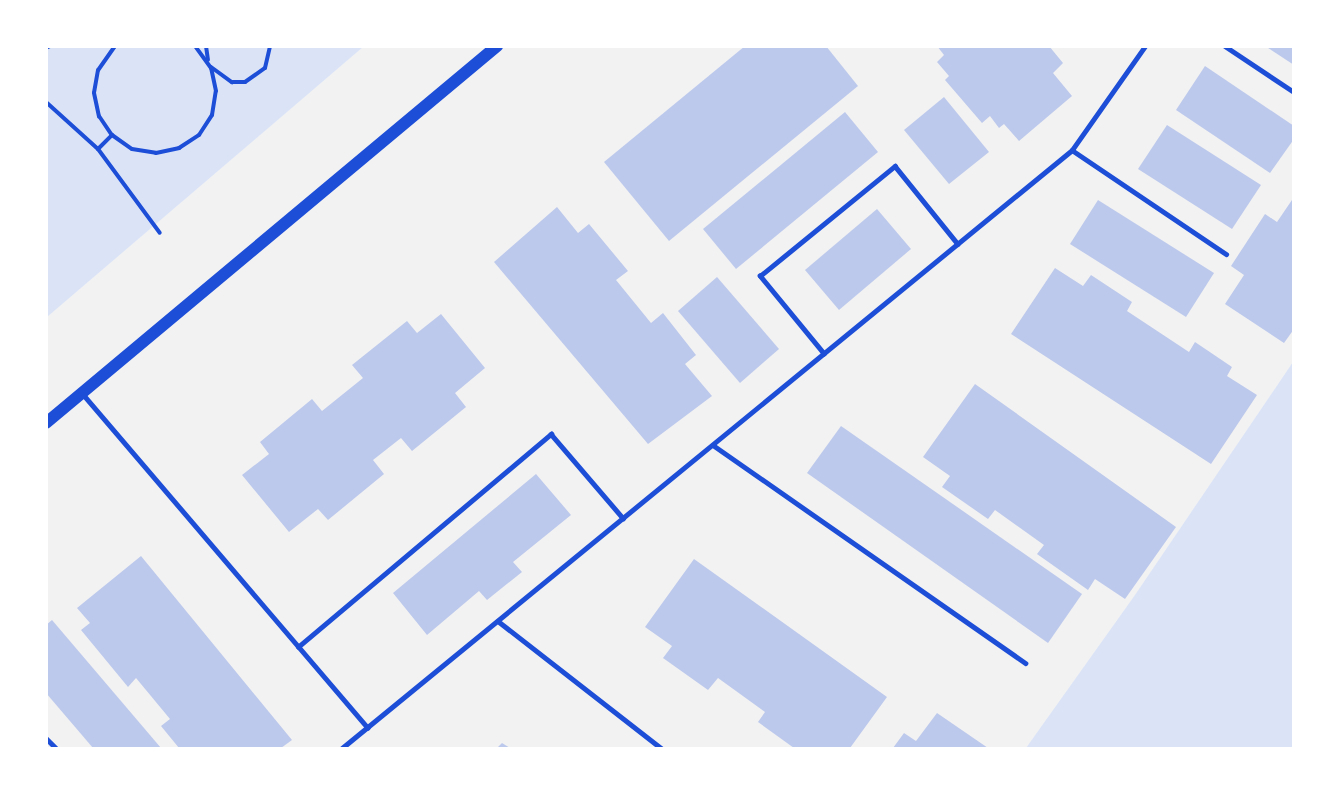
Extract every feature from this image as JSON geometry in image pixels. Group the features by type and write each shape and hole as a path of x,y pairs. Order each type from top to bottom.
{"main road":[{"path":"46,423 497,46"}],"lane":[{"path":"342,748 1072,150 1145,46"},
{"path":"1225,46 1293,92"},
{"path":"1072,150 1226,254"},
{"path":"824,354 760,276 895,166 958,244"},
{"path":"82,393 368,728"},
{"path":"298,647 551,434 623,518"},
{"path":"713,445 1025,663"},
{"path":"498,621 661,748"},
{"path":"46,738 56,748"}],"path":[{"path":"115,46 98,70 94,93 99,116 112,135 132,149 156,153 179,148 199,135 212,115 216,91 206,46"},
{"path":"195,46 211,68 232,82 244,82 265,68 270,46"},
{"path":"46,102 98,149 160,233"},
{"path":"98,149 112,135"}],"shaded area":[{"path":"47,47 363,47 47,317"},
{"path":"1293,362 1293,748 1026,748 1135,595"}],"building":[{"path":"745,46 826,46 858,86 669,241 604,162"},
{"path":"937,46 1049,46 1063,63 1053,73 1072,96 1019,141 1004,124 999,128 990,116 982,123 945,80 949,76 937,62 944,55"},
{"path":"1265,46 1294,46 1294,65"},
{"path":"1205,66 1294,126 1294,139 1270,173 1176,110"},
{"path":"944,97 989,152 949,184 904,130"},
{"path":"845,112 878,152 736,269 703,229"},
{"path":"1167,125 1261,185 1232,229 1138,169"},
{"path":"1294,197 1294,329 1284,343 1225,304 1244,275 1231,266 1265,214 1277,222"},
{"path":"1098,200 1214,273 1186,317 1070,244"},
{"path":"557,207 578,233 589,224 628,271 616,280 651,323 663,313 696,355 685,364 712,396 648,444 494,262"},
{"path":"877,209 911,249 839,310 805,270"},
{"path":"1055,268 1083,286 1091,275 1132,302 1127,311 1189,352 1195,342 1232,367 1227,376 1257,395 1211,464 1011,334"},
{"path":"717,277 779,349 740,383 678,311"},
{"path":"441,314 485,368 455,393 466,407 412,451 401,438 373,460 384,474 328,520 318,509 289,532 242,475 269,454 260,442 312,399 322,411 363,378 352,365 407,321 417,333"},
{"path":"975,384 1176,527 1125,599 1095,579 1088,590 1037,554 1044,545 995,510 988,519 942,487 950,476 923,457"},
{"path":"841,426 1082,594 1048,643 807,473"},
{"path":"536,474 571,515 513,562 522,572 487,600 479,591 427,635 393,593"},
{"path":"141,556 292,740 281,748 179,748 161,726 170,719 136,678 128,687 81,630 90,623 77,608"},
{"path":"694,559 887,697 850,748 794,748 758,722 765,712 718,678 708,690 663,658 672,646 645,627"},
{"path":"52,620 161,748 93,748 46,693 46,625"},
{"path":"937,713 988,748 893,748 904,733 916,741"},
{"path":"502,743 510,748 497,748"}]}
